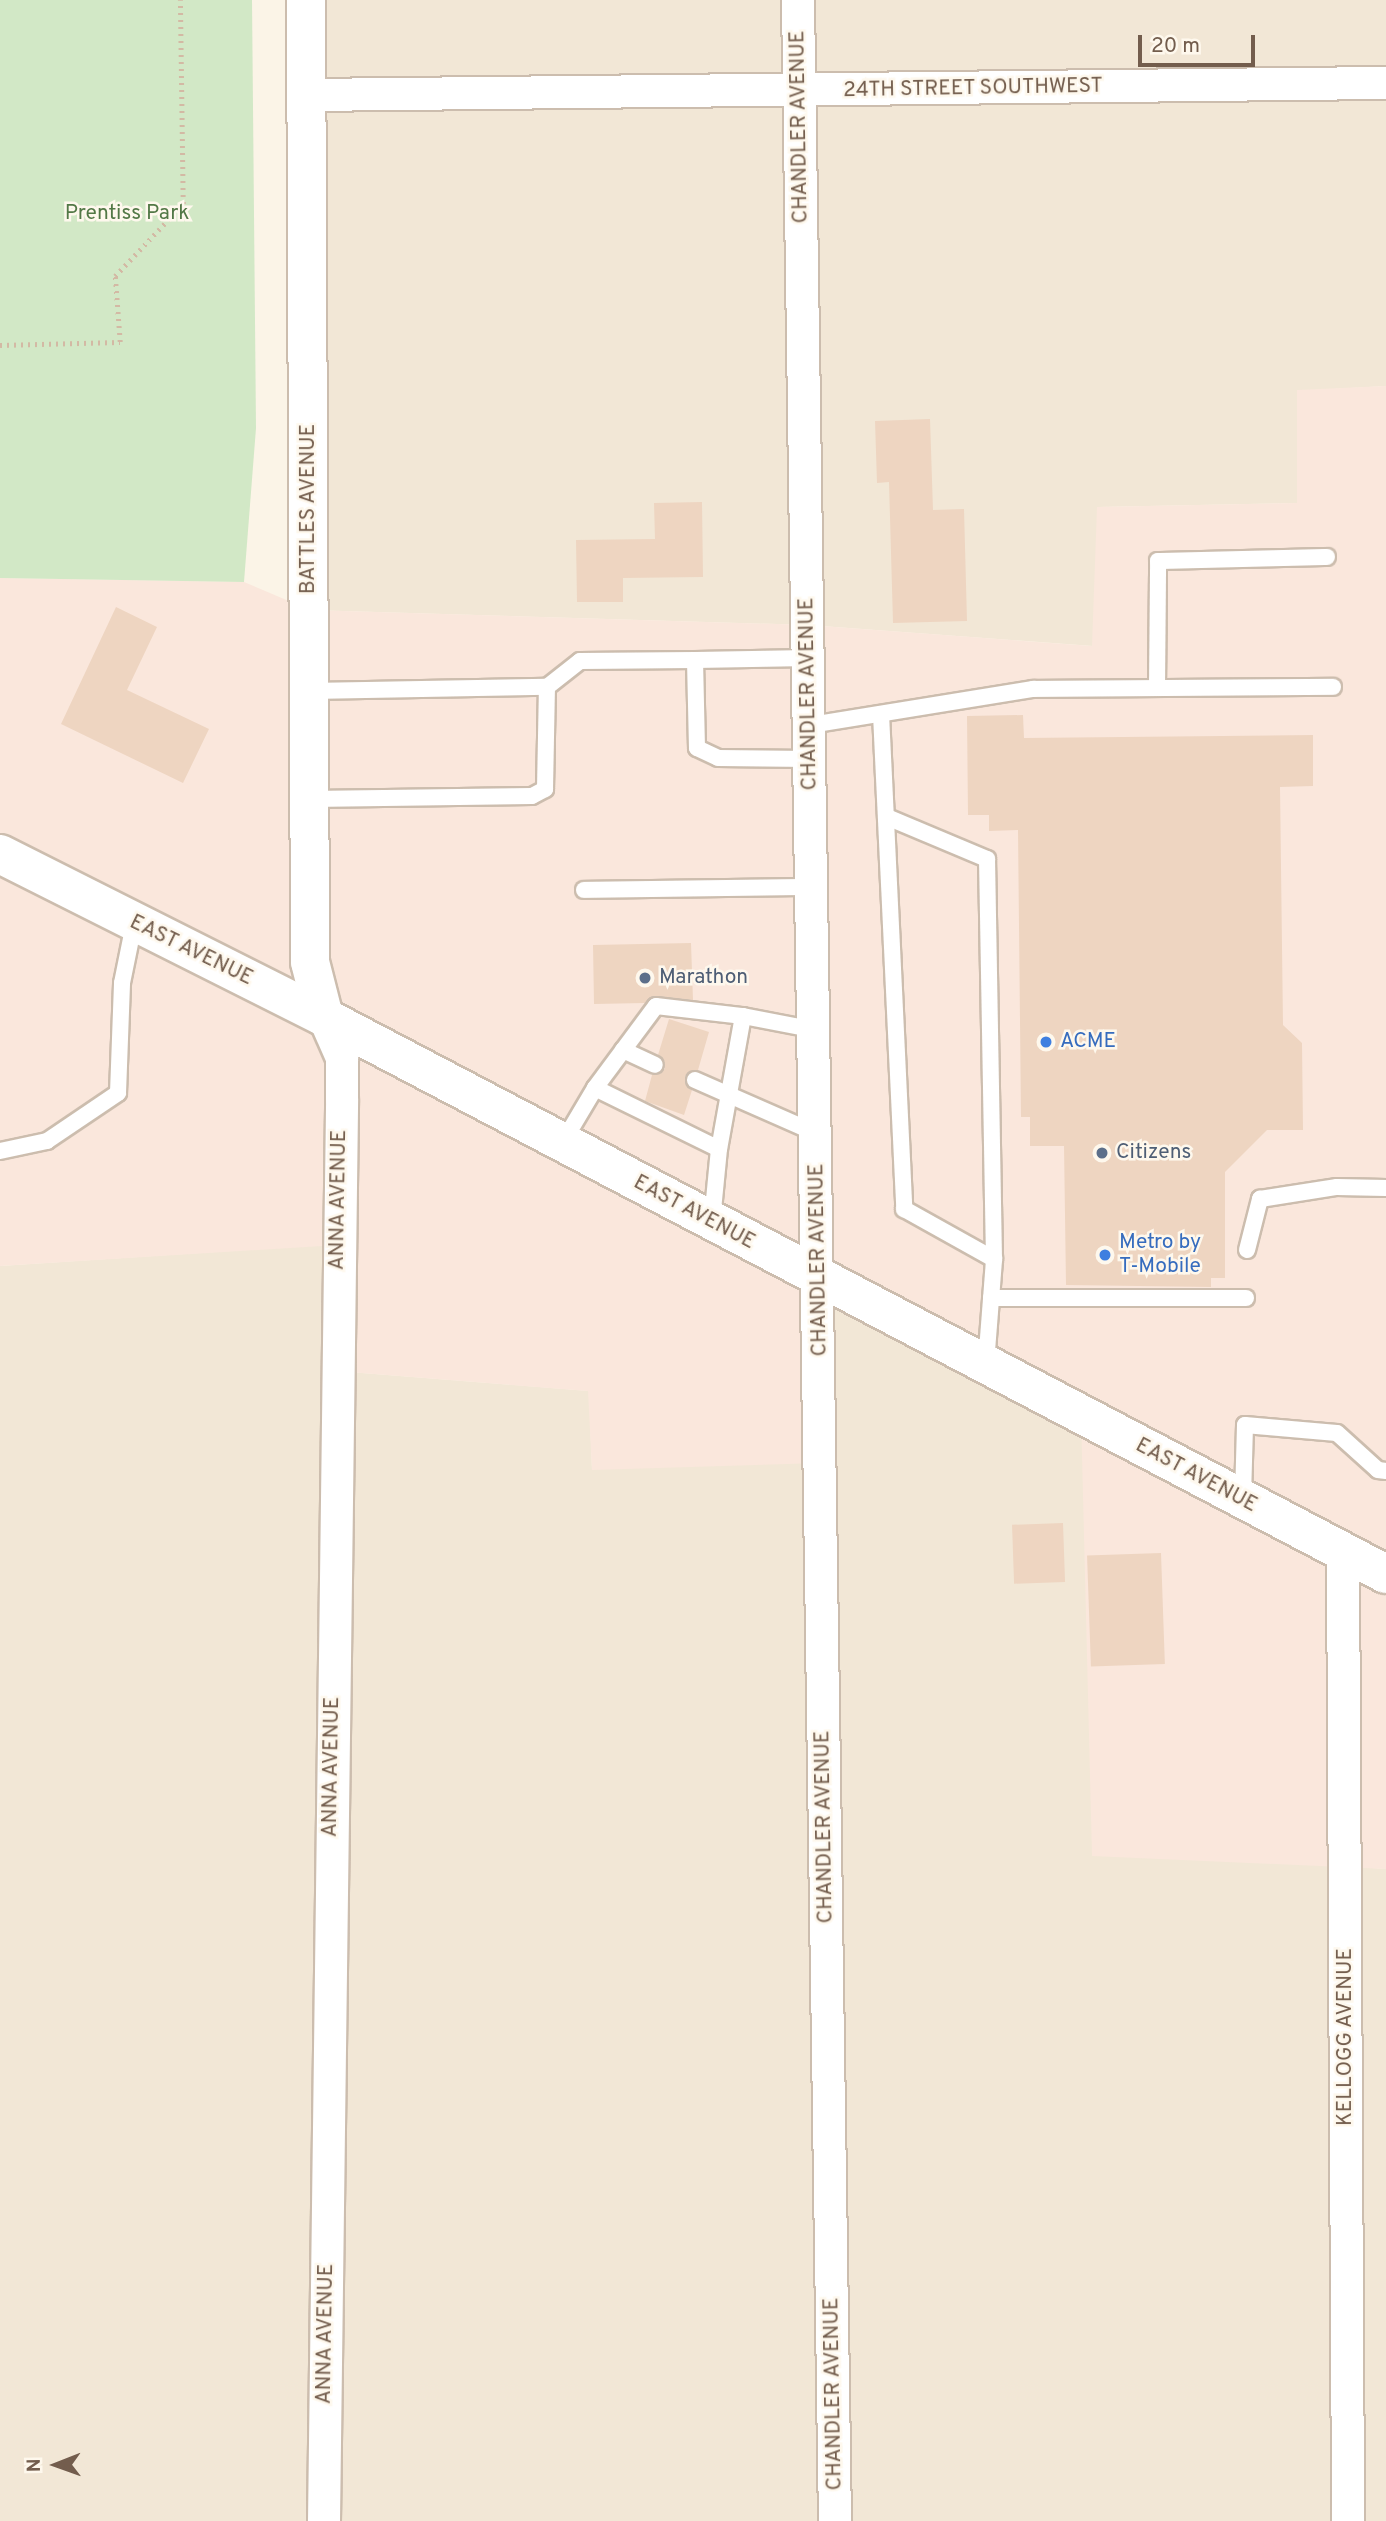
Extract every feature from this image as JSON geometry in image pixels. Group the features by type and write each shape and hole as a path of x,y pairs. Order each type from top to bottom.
{"main road":[{"name":"BATTLES AVENUE","path":"306,0 310,962 324,1017"},
{"name":"EAST AVENUE","path":"0,854 134,924 324,1017 1343,1554 1386,1574"}],"street":[{"name":"CHANDLER AVENUE","path":"798,0 818,1134 835,2521"},
{"name":"24TH STREET SOUTHWEST","path":"308,95 1386,83"},
{"name":"ANNA AVENUE","path":"324,1017 342,1058 324,2521"},
{"name":"KELLOGG AVENUE","path":"1343,1554 1348,2521"}],"lane":[{"path":"1157,688 1158,561 1327,557"},
{"path":"310,691 547,687 580,661 808,658"},
{"path":"695,660 697,748 718,758 810,759"},
{"path":"310,799 532,796 545,789 547,687"},
{"path":"810,725 1033,689 1333,687"},
{"path":"881,714 904,1209 995,1259"},
{"path":"887,817 987,859 995,1259 986,1366"},
{"path":"584,890 813,887"},
{"path":"0,1151 47,1141 118,1093 122,983 134,924"},
{"path":"562,1143 595,1088 656,1006 743,1016 816,1030"},
{"path":"712,1222 727,1093 743,1016"},
{"path":"623,1050 655,1065"},
{"path":"695,1080 818,1134"},
{"path":"595,1088 719,1149"},
{"path":"1247,1250 1259,1199 1337,1187 1386,1188"},
{"path":"991,1298 1246,1298"},
{"path":"1243,1500 1245,1425 1337,1433 1378,1470 1386,1471"}],"path":[{"path":"0,345 120,342 115,276 183,204 180,0"}],"shaded area":[{"path":"307,0 1386,0 1386,386 1297,391 1298,503 1098,507 1093,646 808,625 310,610"},
{"path":"1386,386 1386,1869 1092,1856 1081,1416 821,1280 821,1463 592,1470 588,1391 336,1371 338,1245 0,1266 0,578 244,582 310,610 808,625 1092,646 1097,507 1297,503 1297,390"},
{"path":"338,1244 337,1371 589,1391 592,1470 820,1279 1081,1416 1345,1866 1386,1869 1386,2521 0,2521 0,1266"}],"green space":[{"name":"Prentiss Park","path":"0,0 252,0 256,428 244,582 0,578"}],"building":[{"path":"930,419 933,510 964,509 967,621 893,623 889,482 877,483 875,421"},
{"path":"702,502 703,577 623,578 623,602 577,602 576,540 655,539 654,503"},
{"path":"116,607 157,627 127,690 209,729 183,783 61,724"},
{"path":"1023,715 1024,738 1313,735 1313,786 1280,787 1283,1025 1302,1043 1303,1130 1267,1130 1225,1172 1225,1278 1211,1278 1211,1287 1066,1285 1064,1146 1030,1146 1030,1117 1021,1117 1018,830 989,831 989,815 968,815 967,716"},
{"path":"691,943 693,1000 657,996 645,1003 594,1004 593,945"},
{"path":"669,1019 709,1032 698,1070 685,1076 692,1090 684,1115 645,1101 652,1075 665,1069 658,1055"},
{"path":"1063,1523 1065,1582 1014,1584 1012,1525"},
{"path":"1161,1553 1165,1664 1091,1667 1087,1556"}],"place":[{"name":"Marathon","path":"645,978"},
{"name":"ACME","path":"1046,1042"},
{"name":"Citizens","path":"1102,1153"},
{"name":"Metro by T-Mobile","path":"1105,1255"}]}
